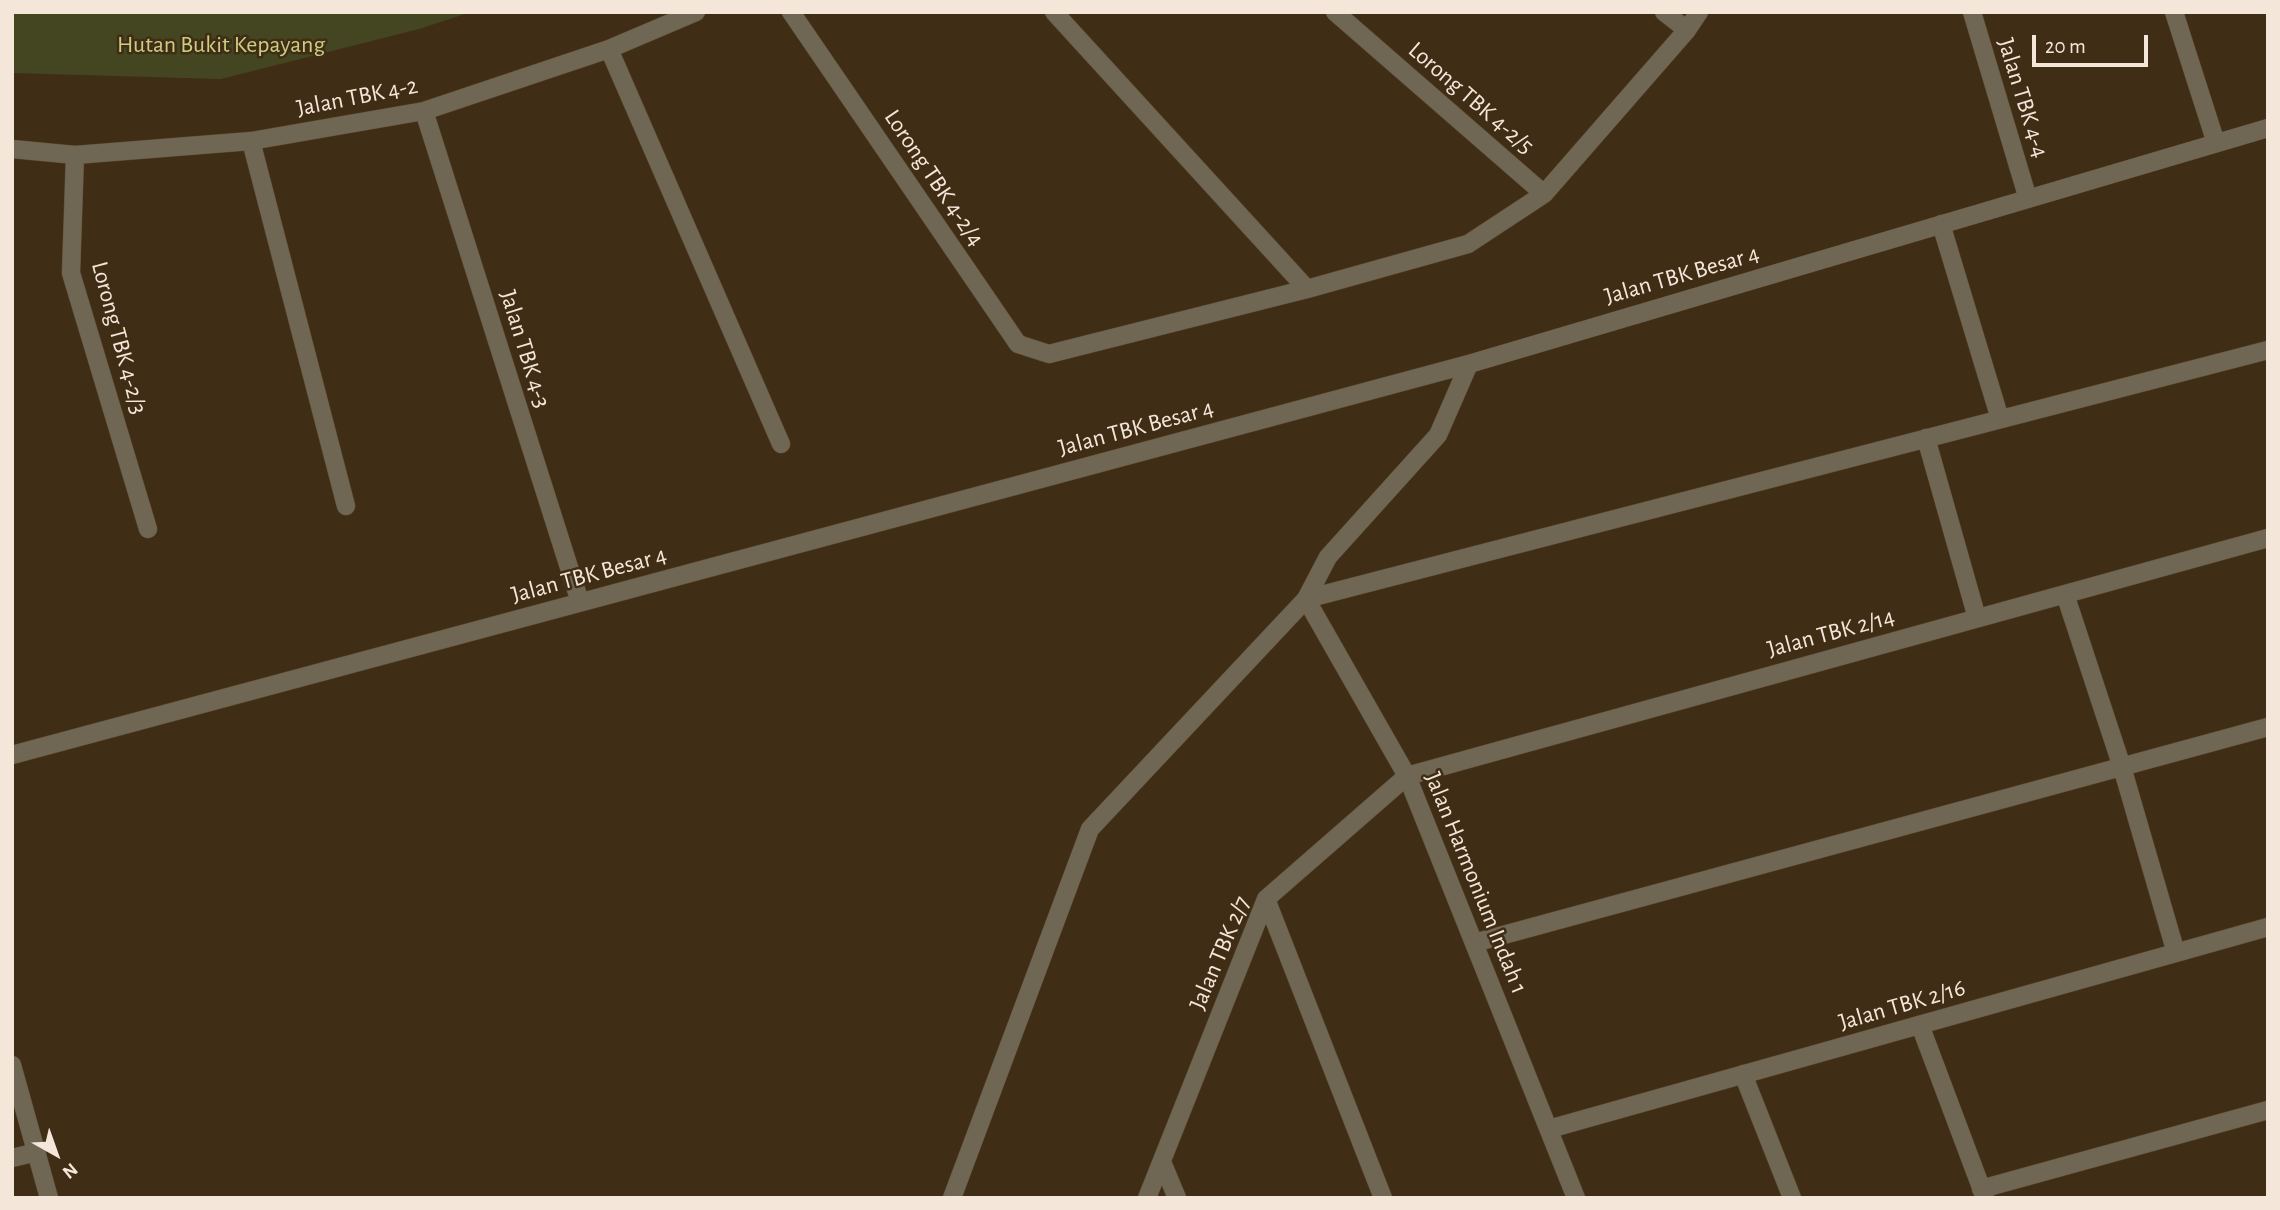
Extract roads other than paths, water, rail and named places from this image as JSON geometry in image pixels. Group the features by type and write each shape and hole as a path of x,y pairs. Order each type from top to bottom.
{"street":[{"name":"Jalan TBK 4-2","path":"12,149 75,155 251,141 424,111 609,49 696,12"},
{"name":"Lorong TBK 4-2/4","path":"792,12 1018,344 1049,354 1307,289"},
{"path":"1054,12 1307,289 1468,244 1544,194 1699,12"},
{"name":"Lorong TBK 4-2/5","path":"1335,12 1544,194"},
{"path":"1664,12 1686,30"},
{"name":"Jalan TBK 4-4","path":"1972,12 2028,199"},
{"path":"2174,12 2216,143"},
{"path":"609,49 781,444"},
{"name":"Jalan TBK 4-3","path":"424,111 580,603"},
{"name":"Jalan TBK Besar 4","path":"12,755 1469,364 2268,128"},
{"path":"251,141 346,506"},
{"name":"Lorong TBK 4-2/3","path":"75,155 71,272 148,529"},
{"path":"1941,224 2000,419"},
{"path":"1306,599 2268,350"},
{"path":"952,1198 1090,830 1306,599 1328,557 1438,435 1469,364"},
{"path":"1926,438 1977,618"},
{"name":"Jalan TBK 2/14","path":"1407,776 2268,538"},
{"path":"2065,594 2122,767 2176,953"},
{"name":"Jalan Harmonium Indah 1","path":"1306,599 1407,776 1576,1198"},
{"path":"1474,943 2268,727"},
{"name":"Jalan TBK 2/7","path":"1147,1198 1266,899 1407,776"},
{"path":"1266,899 1382,1198"},
{"name":"Jalan TBK 2/16","path":"1549,1129 2268,927"},
{"path":"1920,1025 1983,1193 2268,1110"},
{"path":"12,1065 49,1198"},
{"path":"1743,1074 1792,1198"},
{"path":"12,1158 37,1152"},
{"path":"1162,1162 1177,1198"}],"park label":[{"name":"Hutan Bukit Kepayang","path":"221,45"}]}
